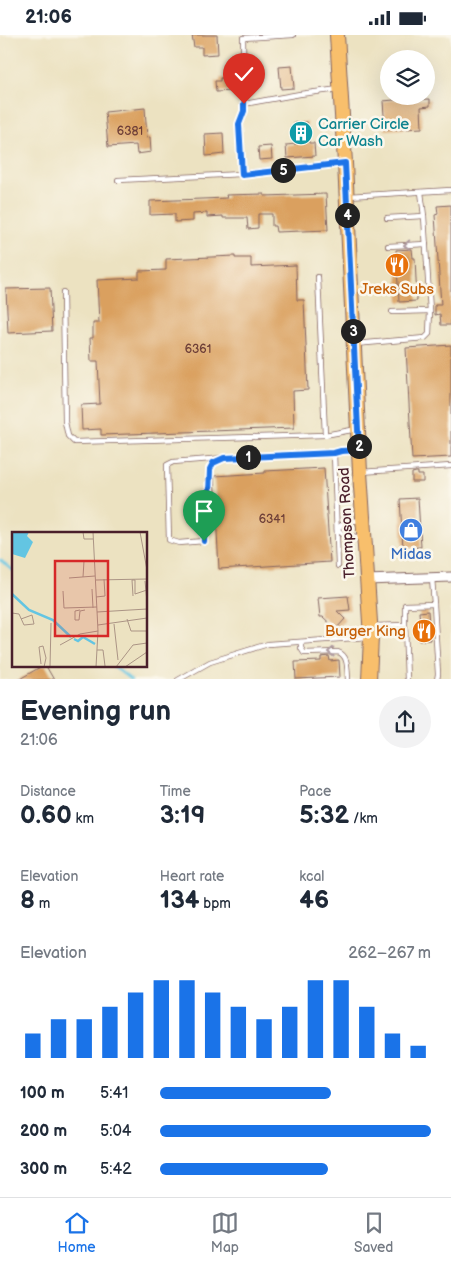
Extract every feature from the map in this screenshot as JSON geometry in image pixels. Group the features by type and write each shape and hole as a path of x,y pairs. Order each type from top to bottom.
{"main road":[{"name":"Thompson Road","path":"337,35 362,520 370,632 369,679"}],"street":[{"path":"366,580 451,577"}],"lane":[{"path":"242,175 239,124 244,111 243,38 293,35"},
{"path":"244,104 341,89"},
{"path":"118,180 242,175 345,163"},
{"path":"346,196 451,190"},
{"path":"353,344 425,338 429,333 430,311 421,192"},
{"path":"387,218 424,216"},
{"path":"388,246 426,244"},
{"path":"318,277 325,435"},
{"path":"63,292 65,422 68,436 74,442 325,435 358,429"},
{"path":"392,312 430,311"},
{"path":"224,458 213,463 210,469 209,494 204,506 204,541 179,543 169,540 167,465 173,461 224,458 334,453 359,450"},
{"path":"334,453 338,566"},
{"path":"360,472 451,465"},
{"path":"337,529 345,522 362,520"},
{"path":"337,529 344,535 364,538"},
{"path":"432,577 437,679"},
{"path":"407,679 405,605 434,604"},
{"path":"178,679 210,662 268,644 301,642 405,625"},
{"path":"301,642 304,653 338,651 344,654 348,679"}],"building":[{"path":"192,35 217,35 218,54 202,55 202,47 194,47"},
{"path":"292,66 294,88 281,89 279,67"},
{"path":"220,78 232,80 233,91 216,92 215,81 220,81"},
{"path":"383,105 430,105 421,107 422,128 385,130"},
{"path":"145,108 147,138 150,137 151,152 137,154 136,145 108,147 105,112"},
{"name":"Carrier Circle Car Wash","path":"307,122 309,143 314,143 315,156 287,158 286,145 296,144 294,123"},
{"path":"223,133 224,154 206,156 205,134"},
{"path":"271,146 272,159 259,160 258,147"},
{"path":"264,194 264,196 326,194 328,230 276,232 275,226 272,226 272,214 258,214 258,228 248,229 247,218 207,217 207,213 193,214 193,221 175,222 175,214 150,215 150,201 227,198 226,195"},
{"path":"451,205 451,325 441,325 440,314 435,315 435,305 441,305 435,215 438,214 437,206"},
{"path":"412,249 413,258 415,258 417,301 399,302 396,250"},
{"path":"235,256 235,258 251,258 251,267 296,265 297,300 304,300 308,390 293,391 294,428 101,435 101,429 82,430 81,405 100,404 98,361 91,361 90,338 93,338 93,323 99,323 97,280 139,278 139,271 166,270 166,259"},
{"path":"50,288 52,331 8,333 6,289"},
{"path":"451,345 451,457 412,459 406,348"},
{"path":"324,468 330,562 219,569 214,476"},
{"path":"418,472 418,475 423,475 423,482 412,482 412,473"},
{"name":"Midas","path":"418,498 421,547 403,548 400,499"},
{"path":"348,596 350,610 337,611 345,619 336,629 323,617 320,617 318,598"},
{"name":"Burger King","path":"428,611 430,640 419,641 417,622 420,622 419,612"},
{"path":"329,656 330,661 339,660 340,677 296,679 295,662 321,661 321,657"},
{"path":"40,667 47,667 53,679 20,679"}],"waterway":[{"path":"0,560 12,569"},
{"path":"114,667 130,679"}],"place":[{"name":"Carrier Circle Car Wash","path":"301,133"},
{"name":"Jreks Subs","path":"397,265"},
{"name":"Midas","path":"411,530"},
{"name":"Burger King","path":"424,631"}],"route":[{"path":"204,541 204,506 209,494 209,476 213,463 224,458 334,453 359,450 345,163 242,175 239,124 244,111 244,104"}]}
